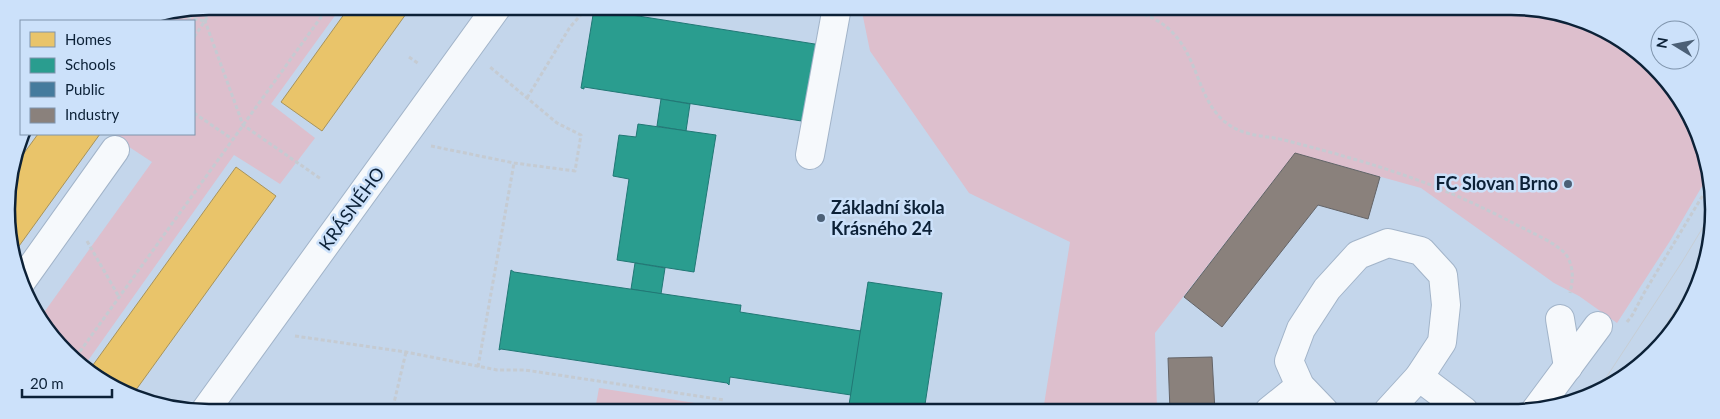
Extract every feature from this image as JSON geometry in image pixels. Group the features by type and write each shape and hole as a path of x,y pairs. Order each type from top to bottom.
{"street":[{"name":"KRÁSNÉHO","path":"211,404 491,15"},
{"path":"810,155 836,15"},
{"path":"26,275 115,150"},
{"path":"1317,404 1300,386 1289,361 1301,329 1327,289 1358,254 1388,242 1421,251 1443,275 1446,305 1442,342 1419,377 1394,404"},
{"path":"1560,318 1568,367"},
{"path":"1543,401 1598,326"},
{"path":"1419,377 1455,404"},
{"path":"1278,404 1300,386"}],"path":[{"path":"206,15 205,21 243,125 321,179"},
{"path":"195,36 209,15"},
{"path":"79,354 322,15"},
{"path":"527,98 570,27 581,15"},
{"path":"1148,15 1163,24 1174,34 1190,58 1211,107 1226,123 1246,133 1307,146 1435,187 1468,201 1557,247 1566,255 1572,265 1573,279 1560,318"},
{"path":"184,17 205,21"},
{"path":"409,57 425,68"},
{"path":"426,145 514,163 575,171 581,135 557,123 486,64"},
{"path":"195,114 232,139"},
{"path":"478,367 514,163"},
{"path":"1598,326 1616,331 1633,314 1704,193"},
{"path":"70,212 119,297"},
{"path":"287,334 406,352 497,370 525,370 724,400"},
{"path":"394,404 406,352"}],"shaded area":[{"path":"197,15 335,15 271,104 315,138 280,184 234,155 88,361 63,338 44,312 152,162 114,137 115,135 195,135 195,20 168,20"},
{"path":"863,15 1523,15 1548,19 1573,25 1608,41 1639,63 1657,81 1685,123 1695,147 1703,184 1670,241 1617,323 1579,296 1554,283 1421,188 1295,153 1155,333 1157,404 1044,404 1070,242 969,193 870,51"},
{"path":"599,388 701,404 596,404"}],"building: Homes":[{"path":"344,15 405,15 322,131 281,102"},
{"path":"37,135 99,135 19,246 15,222 15,197 23,154"},
{"path":"236,167 276,196 136,390 112,378 93,365"}],"building: Schools":[{"path":"593,15 632,15 821,45 808,122 581,88"},
{"path":"661,99 690,104 686,131 657,126"},
{"path":"638,124 716,135 694,272 617,260 629,179 613,176 619,135 636,137"},
{"path":"635,263 665,268 661,294 631,289"},
{"path":"511,270 514,272 741,305 740,312 861,331 851,395 730,377 729,385 727,383 499,350"},
{"path":"868,282 942,293 925,404 849,404"}],"building: Industry":[{"path":"1295,153 1380,177 1368,219 1318,205 1222,327 1184,297"},
{"path":"1212,357 1215,404 1170,404 1168,358"}],"tram line":[{"path":"1605,380 1705,225"},
{"path":"1660,334 1686,292"}],"place":[{"name":"FC Slovan Brno","path":"1568,184"},
{"name":"Základní škola Krásného 24","path":"821,218"}]}
